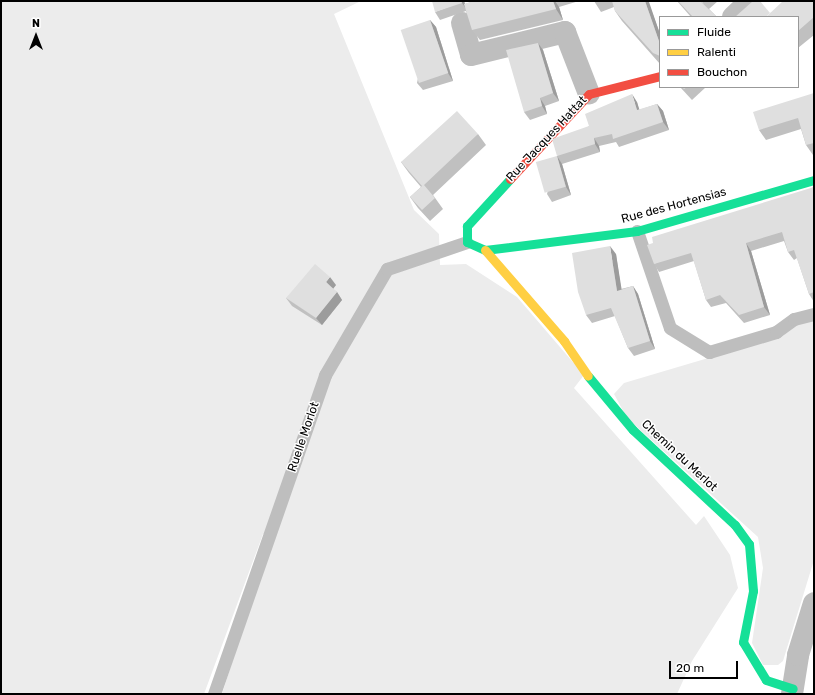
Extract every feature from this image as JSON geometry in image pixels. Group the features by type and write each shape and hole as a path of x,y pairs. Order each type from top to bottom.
{"street":[{"path":"734,16 750,1"},
{"path":"462,23 471,55 565,32 589,94"},
{"name":"Rue Jacques Hattat","path":"467,242 467,226 589,94 659,76"},
{"name":"Rue des Hortensias","path":"485,250 636,231 814,180"},
{"path":"467,242 485,250"},
{"name":"Chemin du Merlot","path":"485,250 564,341 595,386 632,430 735,524 749,544 753,565 753,591 743,642 766,680 793,692"},
{"path":"793,692 798,655 814,603"}],"lane":[{"path":"636,231 670,328 709,352 776,332 794,319 814,314"},
{"name":"Ruelle Morlot","path":"214,694 325,375 387,269 467,242"}],"shaded area":[{"path":"1,1 361,1 334,14 414,210 439,234 440,265 466,264 517,297 584,375 574,388 696,525 704,516 730,555 738,588 692,661 677,694 222,694 273,535 263,534 204,694 1,694"},
{"path":"814,318 814,560 783,661 778,665 763,665 752,643 763,568 758,537 627,418 614,394 624,383 783,336 799,322"}],"building":[{"path":"432,1 461,1 462,3 435,12"},
{"path":"474,1 553,1 556,9 472,30 464,4"},
{"path":"612,1 645,1 659,41 659,56 653,53 615,11"},
{"path":"678,1 700,1 716,16 692,16"},
{"path":"753,1 760,1 770,13 767,16 736,16"},
{"path":"783,1 814,1 814,17 799,30 799,16 767,16"},
{"path":"430,20 448,73 419,83 401,30"},
{"path":"538,43 553,93 540,98 542,106 524,112 506,50"},
{"path":"814,93 814,143 806,145 798,118 759,130 753,112"},
{"path":"632,94 637,110 657,104 663,122 613,139 612,134 594,138 595,144 557,156 552,139 589,126 585,114"},
{"path":"457,111 478,134 424,185 435,198 422,210 410,197 422,186 401,162"},
{"path":"557,156 566,187 545,193 536,162"},
{"path":"814,187 814,292 809,294 794,250 788,252 782,232 746,243 764,307 739,315 720,295 706,300 691,253 654,264 647,245 653,243 652,237"},
{"path":"610,246 617,291 633,286 650,341 628,348 611,308 586,315 578,292 572,253"},
{"path":"315,264 330,277 326,282 337,292 316,318 286,298"}],"traffic: fast":[{"path":"510,179 467,226 467,242 485,250 637,231 814,180"},
{"path":"588,376 633,430 735,525 749,544 753,591 743,642 766,680 793,689"}],"traffic: slow":[{"path":"485,250 564,341 588,376"}],"traffic: jam":[{"path":"510,179 589,94 659,76"}]}
